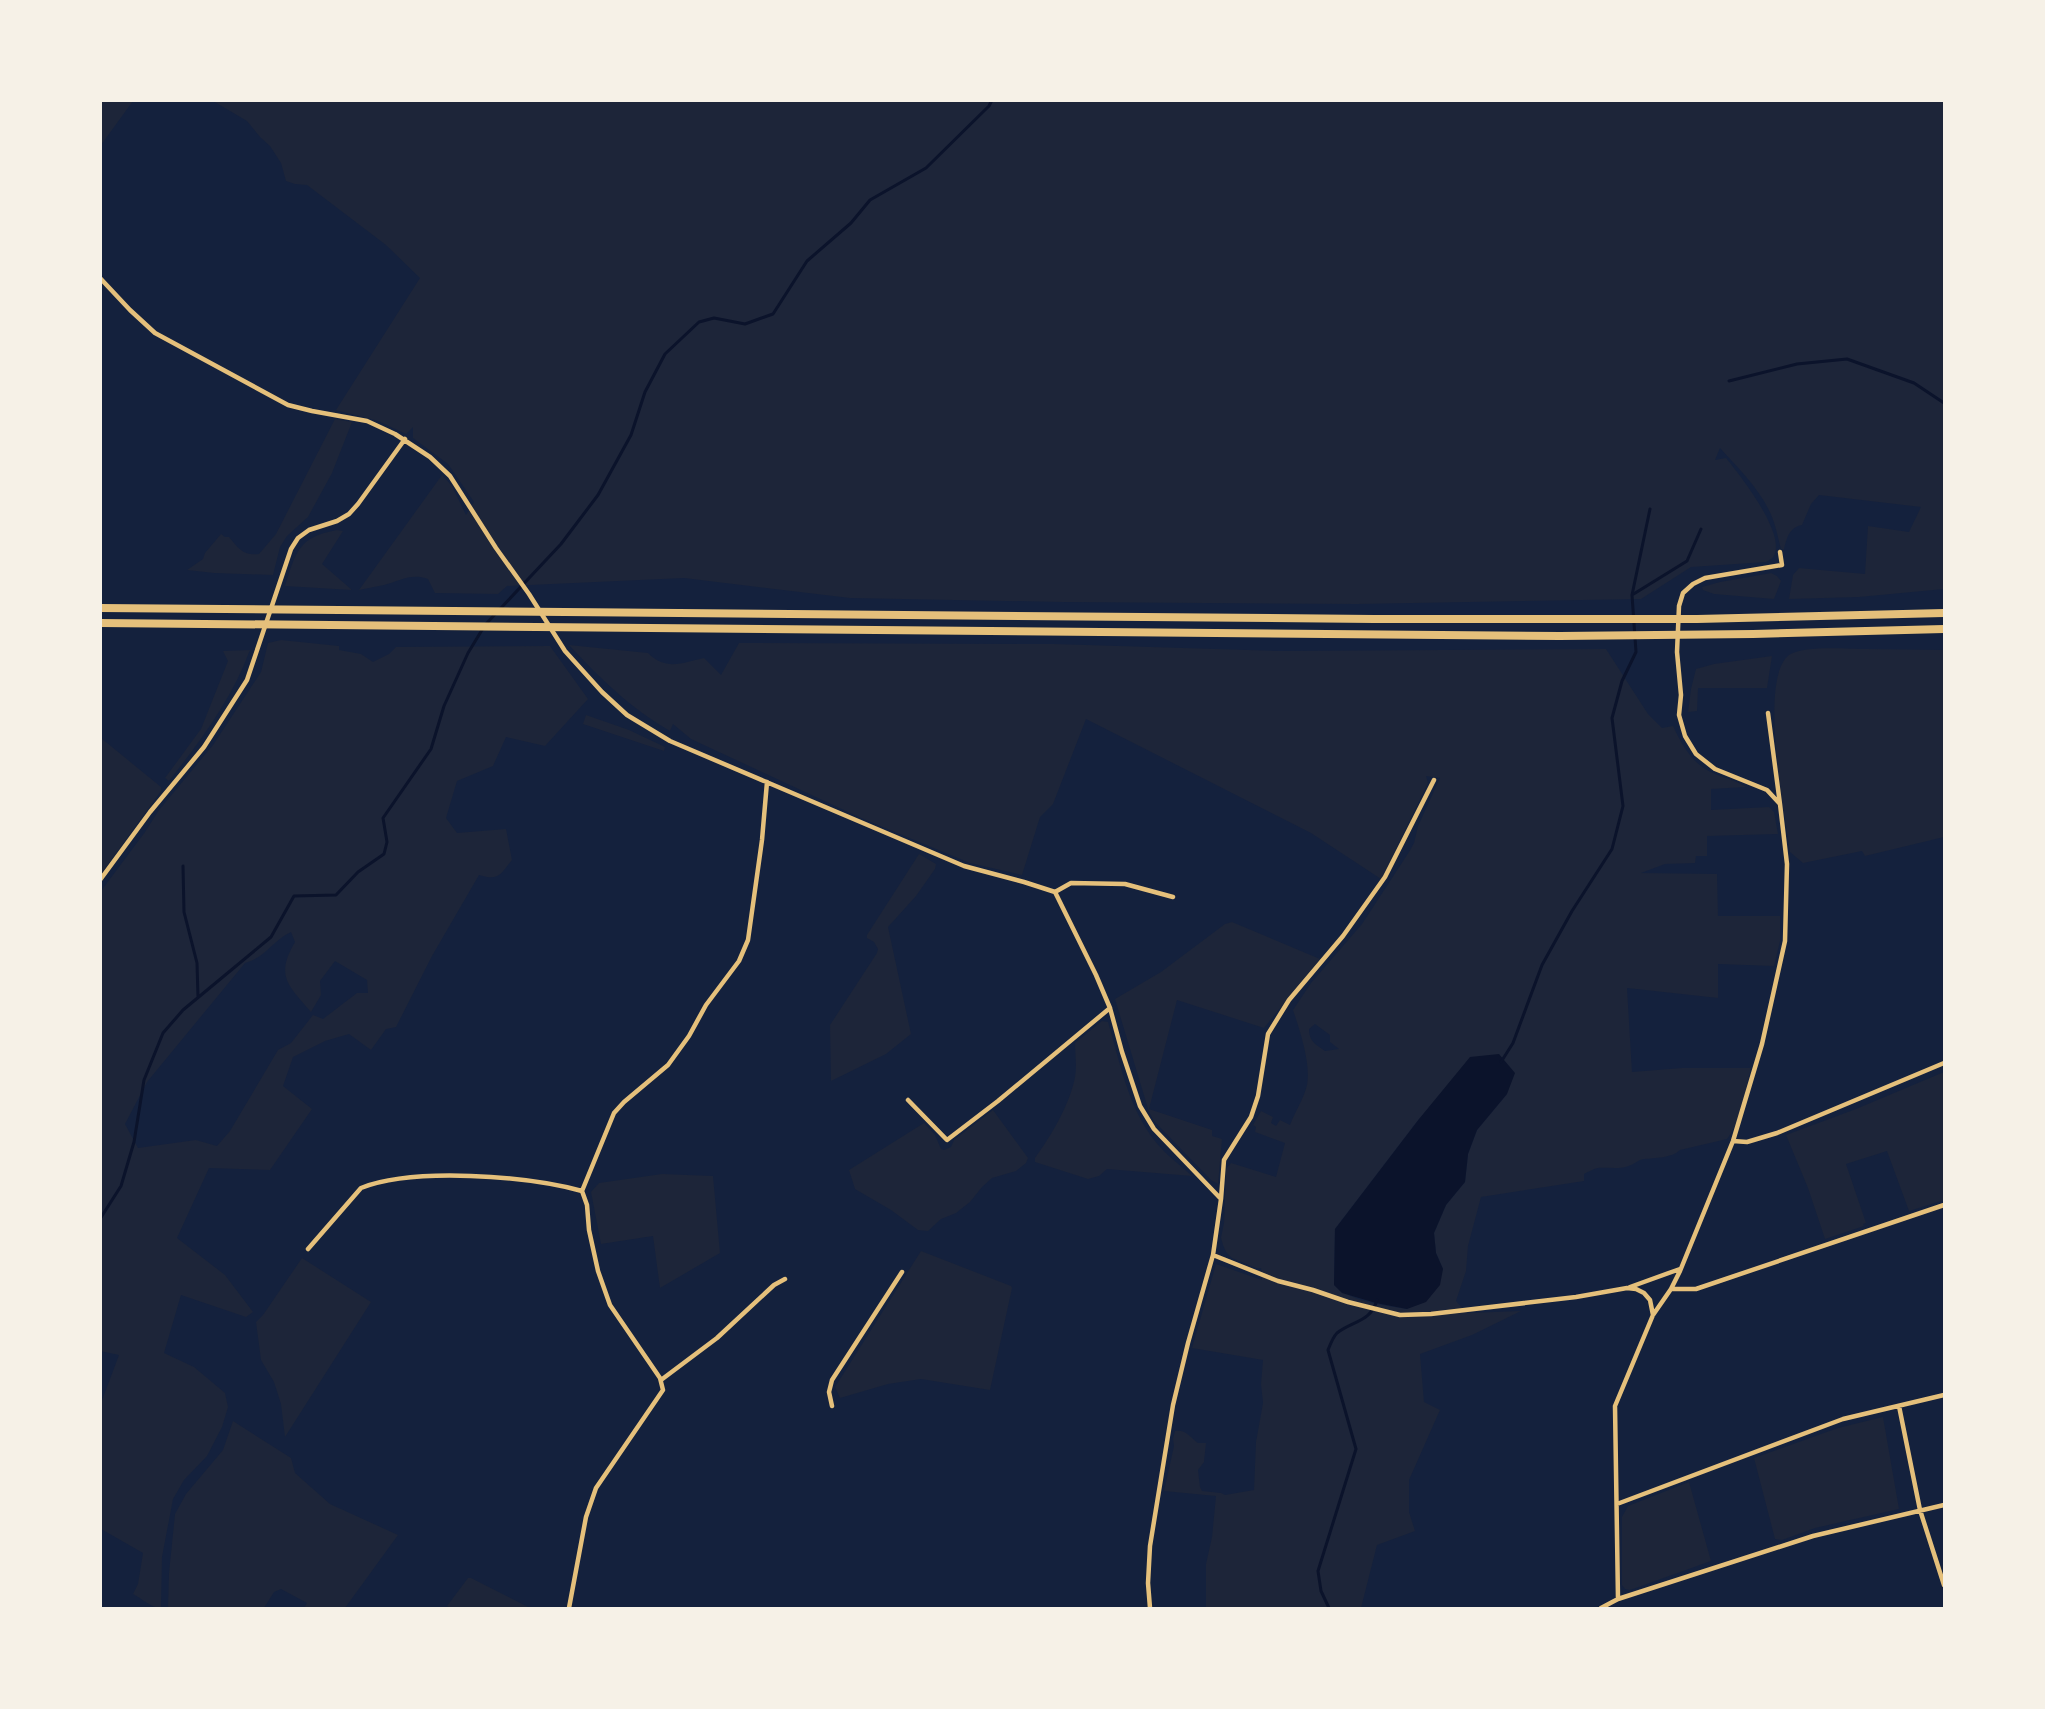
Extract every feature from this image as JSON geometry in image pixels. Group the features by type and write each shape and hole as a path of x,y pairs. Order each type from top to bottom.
{"highway":[{"path":"100,608 1202,619 1614,620 1944,613"},
{"path":"100,623 1614,636 1944,629"}],"street":[{"path":"100,278 155,333 288,405 367,421 405,439 430,457 450,476 565,651 602,692 627,715 670,741 964,866 1055,892 1110,1008 1140,1107 1154,1129 1221,1199"},
{"path":"100,880 150,812 204,747 247,680 283,571 291,549 298,538 309,530 337,521 349,514 405,439"},
{"path":"1780,552 1782,565 1705,578 1693,584 1683,593 1677,622 1681,695 1679,715 1686,736 1696,754 1715,769 1767,790 1780,804"},
{"path":"1618,1599 1616,1406 1653,1315 1671,1289 1680,1269 1733,1141 1762,1044 1785,941 1787,864 1768,713"},
{"path":"1150,1608 1148,1583 1150,1546 1173,1405 1213,1255 1224,1160 1251,1117 1258,1096 1268,1034 1289,1000 1343,936 1385,878 1434,780"},
{"path":"569,1608 586,1517 596,1488 663,1390 661,1380 610,1305 598,1271 587,1205 582,1191 615,1113 624,1102 668,1065 689,1036 706,1005 739,961 748,940 762,840 767,782"},
{"path":"1055,892 1071,883 1125,884 1173,897"},
{"path":"908,1100 947,1140 1110,1008"},
{"path":"1733,1141 1747,1142 1777,1133 1944,1064"},
{"path":"308,1249 361,1188 370,1185 445,1176 519,1180 554,1184 582,1191"},
{"path":"1671,1289 1696,1289 1944,1205"},
{"path":"1213,1255 1278,1281 1400,1315 1431,1314 1576,1297 1627,1288 1680,1269"},
{"path":"832,1406 829,1392 832,1380 902,1272"},
{"path":"661,1380 717,1338 774,1286 785,1279"},
{"path":"1627,1288 1644,1293 1650,1300 1653,1315"},
{"path":"1617,1504 1843,1419 1944,1395"},
{"path":"1899,1406 1920,1510 1944,1585"},
{"path":"1600,1608 1618,1599 1813,1536 1944,1505"}],"shaded area":[{"path":"100,101 133,101 101,145"},
{"path":"213,101 1944,101 1944,589 1859,597 1789,599 1793,575 1799,568 1865,574 1868,526 1909,532 1921,507 1819,495 1811,504 1802,525 1794,528 1789,534 1784,550 1781,549 1772,517 1762,498 1720,448 1715,460 1726,458 1750,489 1767,517 1776,543 1774,556 1766,562 1691,567 1641,599 1357,604 850,598 684,578 507,586 498,594 435,593 428,579 416,577 359,590 442,475 452,486 466,515 474,502 448,464 413,438 413,427 406,434 378,421 336,410 420,278 386,245 307,185 286,181 281,163 270,146 247,121"},
{"path":"335,419 352,422 332,473 308,517 287,536 280,547 273,575 187,570 203,559 205,553 221,534 229,537 238,548 245,552 259,554 276,534"},
{"path":"337,530 343,531 322,564 352,590 285,586 300,548 314,537"},
{"path":"1771,573 1781,581 1774,599 1714,594 1703,590 1702,587 1720,582"},
{"path":"281,640 339,646 339,650 361,654 373,662 389,654 396,647 550,646 588,699 545,746 506,737 493,766 457,781 446,818 457,833 506,829 512,860 505,870 495,877 479,875 432,956 396,1027 386,1029 371,1050 349,1034 325,1041 293,1057 283,1086 312,1109 270,1170 209,1168 177,1238 225,1275 253,1312 246,1317 181,1295 164,1353 194,1367 225,1393 228,1407 222,1427 207,1456 184,1480 173,1499 162,1557 161,1608 158,1608 133,1594 138,1584 143,1553 101,1529 101,1403 119,1355 100,1351 101,891 159,810 213,745 261,672 268,643","holes":["291,932 295,942 289,954 285,972 291,987 311,1012 321,995 320,981 335,961 367,980 368,993 357,993 323,1019 313,1015 291,1043 278,1050 230,1131 217,1146 196,1140 138,1148 125,1124 147,1082 245,963 258,957"]},
{"path":"739,643 1054,644 1279,651 1606,649 1648,714 1662,728 1673,726 1685,748 1701,766 1746,787 1711,789 1711,810 1769,807 1774,812 1778,834 1707,836 1707,856 1696,856 1695,863 1665,864 1641,873 1717,874 1718,916 1780,916 1780,941 1774,966 1718,964 1718,998 1627,988 1632,1072 1682,1068 1751,1068 1740,1114 1732,1131 1727,1139 1680,1150 1668,1156 1642,1159 1623,1167 1594,1169 1584,1174 1584,1181 1481,1197 1468,1246 1466,1271 1456,1301 1467,1313 1521,1311 1472,1335 1420,1354 1424,1402 1440,1410 1409,1480 1409,1512 1415,1531 1377,1545 1361,1608 1206,1608 1206,1564 1212,1537 1216,1496 1164,1491 1175,1431 1185,1433 1198,1443 1206,1443 1204,1462 1198,1470 1202,1491 1225,1495 1254,1490 1256,1442 1263,1403 1261,1384 1263,1360 1192,1348 1216,1264 1262,1280 1261,1268 1232,1258 1223,1245 1221,1238 1224,1223 1226,1169 1231,1163 1276,1177 1285,1143 1255,1132 1256,1127 1253,1125 1261,1111 1273,1117 1271,1123 1276,1126 1280,1120 1290,1125 1306,1090 1308,1077 1306,1058 1293,1010 1311,983 1362,924 1409,852 1440,778 1426,776 1428,783 1381,879 1311,833 1086,719 1053,804 1040,817 1022,875 970,863 861,818 691,739 673,724 670,731 616,692 569,645 648,653 655,659 668,664 704,658 721,675","holes":["1315,1024 1330,1035 1330,1042 1339,1049 1325,1051 1313,1042 1309,1029","1507,1094 1477,1130 1468,1154 1465,1182 1446,1205 1434,1233 1436,1253 1443,1269 1407,1309 1358,1299 1334,1285 1335,1229 1419,1119"]},
{"path":"1837,648 1944,650 1944,837 1865,856 1862,851 1803,863 1790,852 1776,749 1775,691 1780,669 1789,655 1804,650"},
{"path":"250,650 225,702 169,781 165,778 201,729 228,661 223,651"},
{"path":"1772,656 1767,688 1698,688 1697,711 1688,712 1696,669 1714,664"},
{"path":"586,715 629,730 665,747 664,751 583,724"},
{"path":"101,738 161,787 161,791 101,874"},
{"path":"919,854 936,864 935,869 916,896 888,927 911,1034 886,1054 831,1081 830,1025 877,953 878,949 874,942 867,938 867,935"},
{"path":"1232,922 1320,959 1264,1028 1177,1000 1149,1109 1212,1130 1212,1136 1222,1139 1218,1184 1211,1180 1154,1121 1149,1112 1115,999 1161,972 1225,924"},
{"path":"1102,1021 1108,1022 1131,1099 1146,1128 1163,1150 1192,1176 1107,1169 1099,1176 1088,1179 1035,1162 1035,1158 1059,1119 1073,1087 1076,1069 1075,1043"},
{"path":"1499,1054 1515,1073 1507,1094 1477,1130 1468,1154 1465,1182 1446,1205 1434,1233 1436,1253 1443,1269 1440,1285 1426,1302 1407,1309 1342,1293 1334,1285 1335,1229 1419,1119 1470,1057"},
{"path":"1944,1072 1944,1200 1909,1211 1887,1151 1846,1164 1866,1223 1863,1224 1864,1226 1825,1239 1808,1188 1786,1135"},
{"path":"993,1110 1028,1158 1026,1163 1016,1171 992,1178 970,1202 956,1213 941,1219 928,1231 918,1230 891,1210 855,1189 849,1170 924,1123 935,1135 941,1149 944,1150 951,1147 954,1140"},
{"path":"662,1174 713,1176 720,1253 660,1288 653,1236 601,1244 591,1192 599,1183"},
{"path":"921,1251 1012,1288 990,1390 921,1379 888,1384 840,1398 835,1387"},
{"path":"302,1258 371,1302 285,1437 281,1404 274,1382 261,1360 256,1322"},
{"path":"1883,1417 1899,1509 1815,1528 1782,1540 1775,1539 1754,1458 1838,1428"},
{"path":"233,1421 291,1458 295,1473 330,1504 398,1535 345,1608 304,1608 307,1603 281,1589 274,1592 264,1608 168,1608 175,1514 186,1494 223,1450"},
{"path":"1689,1482 1711,1561 1630,1590 1625,1589 1622,1585 1622,1517 1628,1506"},
{"path":"468,1578 530,1608 450,1608 447,1606"}],"waterway":[{"path":"100,1219 121,1186 134,1142 144,1080 163,1033 183,1010 271,937 294,896 336,895 358,872 384,854 387,842 383,818 431,749 444,706 468,653 485,625 561,544 598,495 631,435 645,392 665,354 699,322 714,318 745,324 773,314 807,261 851,223 870,200 926,168 989,106 992,100"},
{"path":"1729,381 1797,364 1847,359 1914,383 1944,403"},
{"path":"1632,595 1650,509"},
{"path":"1501,1062 1513,1043 1542,965 1572,911 1612,849 1623,806 1612,718 1622,681 1636,652 1632,595 1687,561 1701,529"},
{"path":"183,866 184,912 197,963 198,997"},
{"path":"1329,1608 1321,1591 1318,1571 1356,1449 1328,1350 1337,1333 1366,1317 1377,1300"}]}
